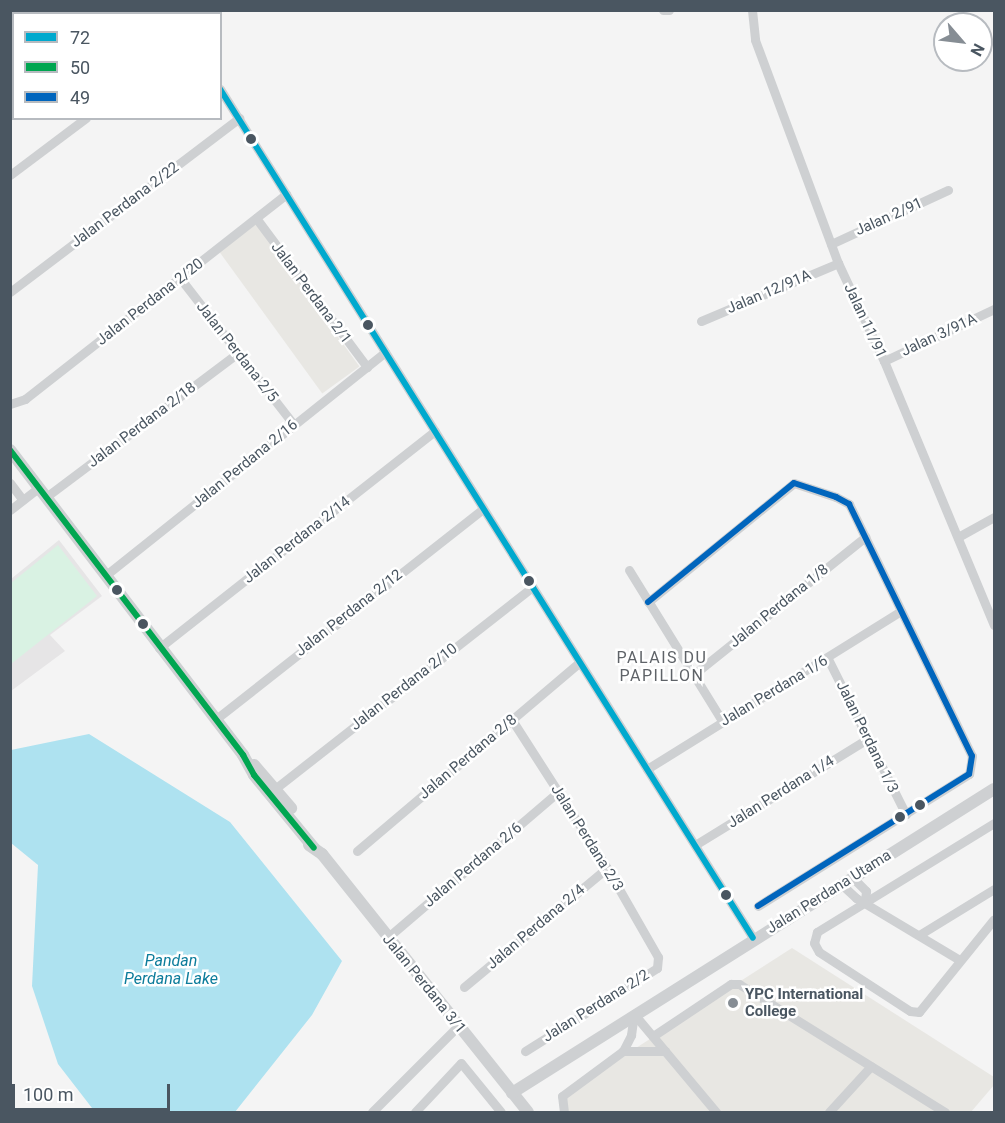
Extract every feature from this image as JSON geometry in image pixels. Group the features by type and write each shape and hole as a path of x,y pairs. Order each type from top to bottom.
{"street":[{"path":"663,10 669,10"},
{"name":"Jalan 11/91","path":"752,10 755,40 838,263 884,361 994,625"},
{"name":"Jalan Perdana 2/1","path":"222,92 753,938"},
{"name":"Jalan Perdana 2/22","path":"10,292 239,118"},
{"path":"10,175 83,120"},
{"name":"Jalan 2/91","path":"831,244 948,190"},
{"name":"Jalan Perdana 2/20","path":"10,404 26,399 286,194"},
{"name":"Jalan Perdana 2/1","path":"256,218 366,367"},
{"name":"Jalan 12/91A","path":"700,321 838,263"},
{"name":"Jalan Perdana 2/5","path":"180,278 294,425"},
{"name":"Jalan 3/91A","path":"884,361 994,309"},
{"name":"Jalan Perdana 2/16","path":"106,575 385,352"},
{"name":"Jalan Perdana 2/18","path":"10,510 23,500 43,492 238,353"},
{"name":"Jalan Perdana 2/14","path":"159,648 435,431"},
{"name":"Jalan Perdana 3/1","path":"10,450 159,648 248,761 276,788 320,844 318,851"},
{"path":"10,483 23,500"},
{"path":"648,602 794,483 849,504 965,744 973,766 969,774 758,906"},
{"name":"Jalan Perdana 2/12","path":"216,719 483,509"},
{"path":"958,537 994,517"},
{"name":"Jalan Perdana 1/8","path":"693,675 865,537"},
{"path":"628,570 723,722"},
{"name":"Jalan Perdana 2/10","path":"276,788 532,587"},
{"name":"Jalan Perdana 1/6","path":"647,769 828,659 901,611"},
{"name":"Jalan Perdana 1/3","path":"828,659 906,815"},
{"name":"Jalan Perdana 2/8","path":"357,851 579,663"},
{"name":"Jalan Perdana 2/3","path":"512,720 607,868 658,957"},
{"name":"Jalan Perdana 1/4","path":"695,845 867,740"},
{"name":"Jalan Perdana 3/1","path":"248,761 254,775 255,786 299,838 318,851 528,1113"},
{"name":"Jalan Perdana Utama","path":"512,1093 753,938 994,789"},
{"name":"Jalan Perdana 2/6","path":"387,938 558,792"},
{"path":"994,823 817,932 814,943 819,952 910,1011 919,1012 925,1007 958,959 994,919"},
{"name":"Jalan Perdana 2/4","path":"464,987 607,868"},
{"path":"847,880 856,898 865,901 958,959"},
{"path":"919,935 994,889"},
{"name":"Jalan Perdana 2/2","path":"525,1051 657,968 658,957"},
{"path":"653,1036 731,984 745,987 945,1113"},
{"path":"634,1014 716,1113"},
{"path":"564,1113 562,1096 623,1051 631,1035 634,1014"},
{"path":"372,1113 457,1027"},
{"path":"623,1051 665,1052"},
{"path":"415,1113 461,1064 501,1113"},
{"path":"830,1113 871,1066"}],"shaded area":[{"path":"256,224 359,366 322,393 219,251"},
{"path":"59,540 102,596 50,635 65,651 11,691 11,579"},
{"path":"792,948 994,1077 994,1085 971,1112 570,1112 564,1106 565,1099 625,1055"}],"green space":[{"path":"58,545 97,596 11,664 11,583"}],"water":[{"name":"Pandan Perdana Lake","path":"89,734 230,822 342,961 312,1015 235,1112 101,1112 92,1108 58,1064 32,986 38,865 11,843 11,750"}],"transit line":[{"name":"72","path":"222,92 753,938"},
{"name":"50","path":"10,450 243,755 254,775 314,848"},
{"name":"49","path":"648,602 794,483 836,497 849,504 972,756 969,774 758,906"}],"place":[{"name":"YPC International College","path":"733,1003"}],"district":[{"name":"PALAIS DU PAPILLON","path":"662,667"}]}
